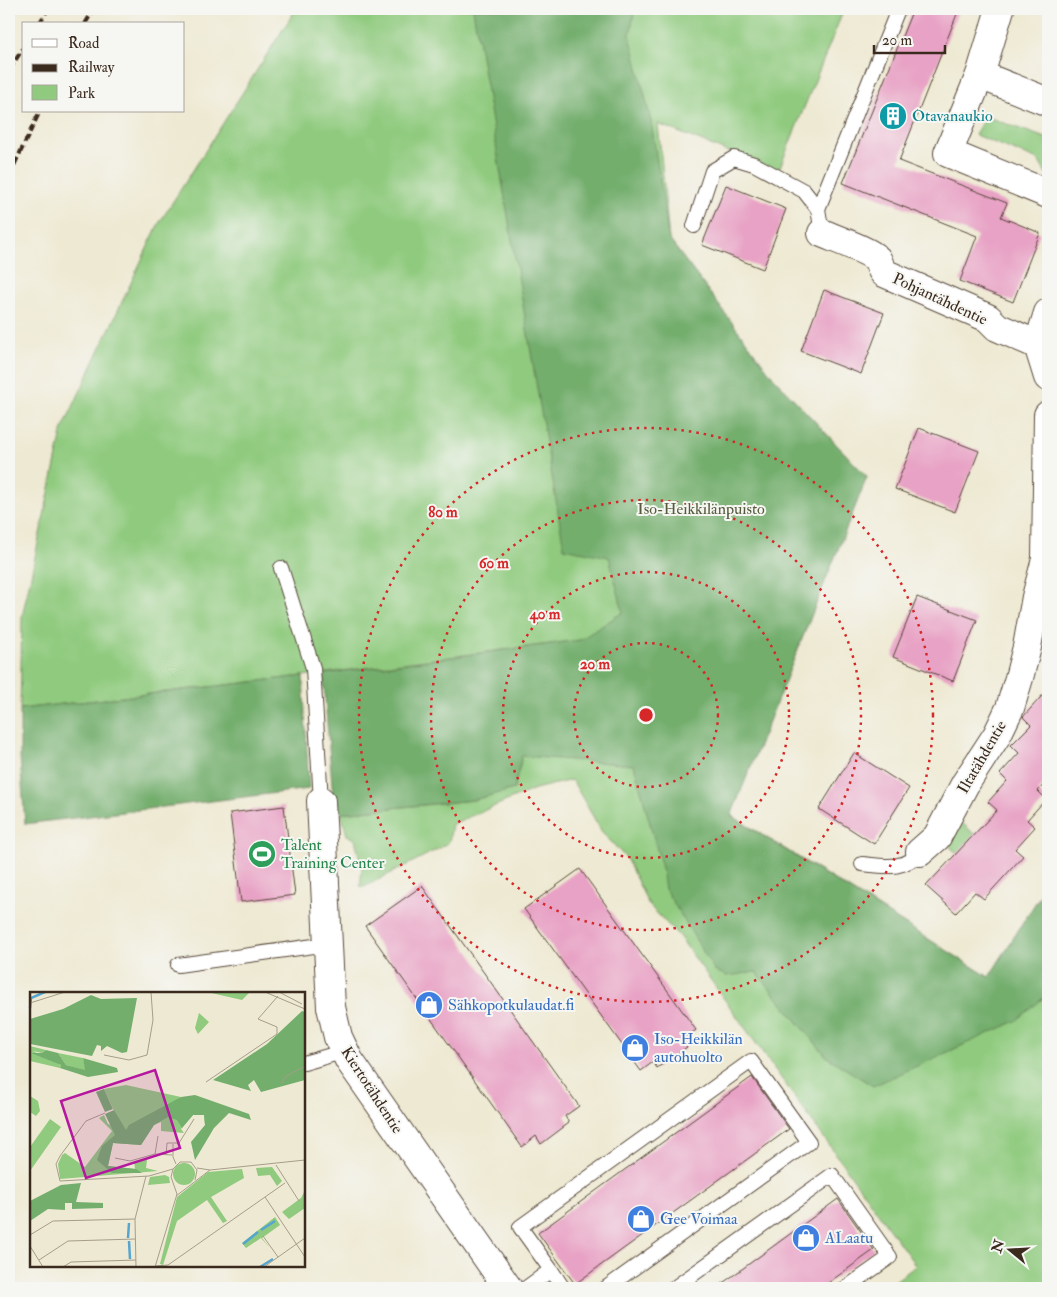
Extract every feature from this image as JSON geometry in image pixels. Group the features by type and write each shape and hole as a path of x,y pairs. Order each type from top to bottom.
{"street":[{"path":"1000,9 980,75 948,153 1048,194"},
{"path":"980,75 1048,102"},
{"name":"Pohjantähdentie","path":"820,221 871,254 878,260 880,270 884,273 988,318 996,327 1038,345"},
{"path":"1048,313 1038,345 1048,377"},
{"name":"Iltatähdentie","path":"920,852 937,837 965,784 997,735 1010,708 1027,647 1036,598 1046,560 1048,415"},
{"name":"Kiertotähdentie","path":"321,800 331,1007 338,1037 349,1060 508,1288"}],"lane":[{"path":"820,221 896,12"},
{"path":"694,226 712,171 734,158 754,164 804,191 820,221"},
{"path":"281,568 313,668 321,800"},
{"path":"862,864 892,867 914,859 920,852"},
{"path":"178,965 328,944"},
{"path":"305,1063 344,1051"},
{"path":"564,1288 520,1227 751,1061 809,1142 606,1288"},
{"path":"674,1288 832,1175 890,1256 846,1288"},
{"path":"526,1288 551,1270"}],"green space":[{"path":"296,9 844,9 778,172 658,124 669,239 773,377 867,477 731,815 989,977 1048,883 1048,1288 885,1288 916,1266 679,936 649,905 626,858 602,832 572,780 535,789 452,824 449,842 364,887 360,886 362,869 355,839 347,835 341,813 473,800 514,789 522,756 580,640 303,676 20,709 22,617 63,428 158,225"},
{"name":"Iso-Heikkilänpuisto","path":"473,9 635,9 630,35 651,121 669,239 773,377 867,477 731,816 989,977 1048,883 1048,994 1016,1021 873,1086 827,1057 756,972 727,976 715,971 665,889 662,868 634,765 522,756 514,789 473,800 341,813 333,796 323,674 580,640 623,612 609,557 564,548"},
{"path":"985,116 1048,139 1048,177 1038,160 975,135"},
{"path":"1048,599 1048,645 1039,636"},
{"path":"303,676 309,789 25,824 20,757 20,709"},
{"path":"962,823 983,842 965,861 949,846"}],"building":[{"path":"913,9 959,9 899,161 1007,203 1001,217 1040,233 1013,302 960,281 977,236 843,183"},
{"path":"726,185 786,209 763,269 702,245"},
{"path":"824,290 884,313 861,374 801,351"},
{"path":"919,428 979,451 955,512 895,489"},
{"path":"917,597 977,620 953,681 893,657"},
{"path":"1048,689 1048,780 1038,791 1046,799 1027,820 1035,827 1015,849 1023,856 984,899 975,892 956,913 926,886 997,810 988,802 1007,781 1000,774 1019,753 1011,745 1031,725 1023,717"},
{"path":"854,753 909,788 874,844 819,809"},
{"name":"Talent Training Center","path":"284,806 295,895 241,902 230,813"},
{"path":"580,869 696,1030 682,1040 687,1047 657,1068 653,1062 641,1071 524,909"},
{"path":"422,886 579,1106 565,1116 569,1123 541,1144 536,1136 522,1147 365,926"},
{"path":"752,1077 789,1129 575,1284 538,1233"},
{"path":"838,1199 874,1250 821,1288 716,1288"}],"railway":[{"path":"40,22 48,9"},
{"path":"86,22 94,9"},
{"path":"9,70 22,50"},
{"path":"9,176 40,112"}],"place":[{"name":"Otavanaukio","path":"893,116"},
{"name":"Talent Training Center","path":"262,854"},
{"name":"Sähkopotkulaudat.fi","path":"429,1005"},
{"name":"Iso-Heikkilän autohuolto","path":"635,1048"},
{"name":"Gee Voimaa","path":"641,1219"},
{"name":"ALaatu","path":"806,1238"}]}
